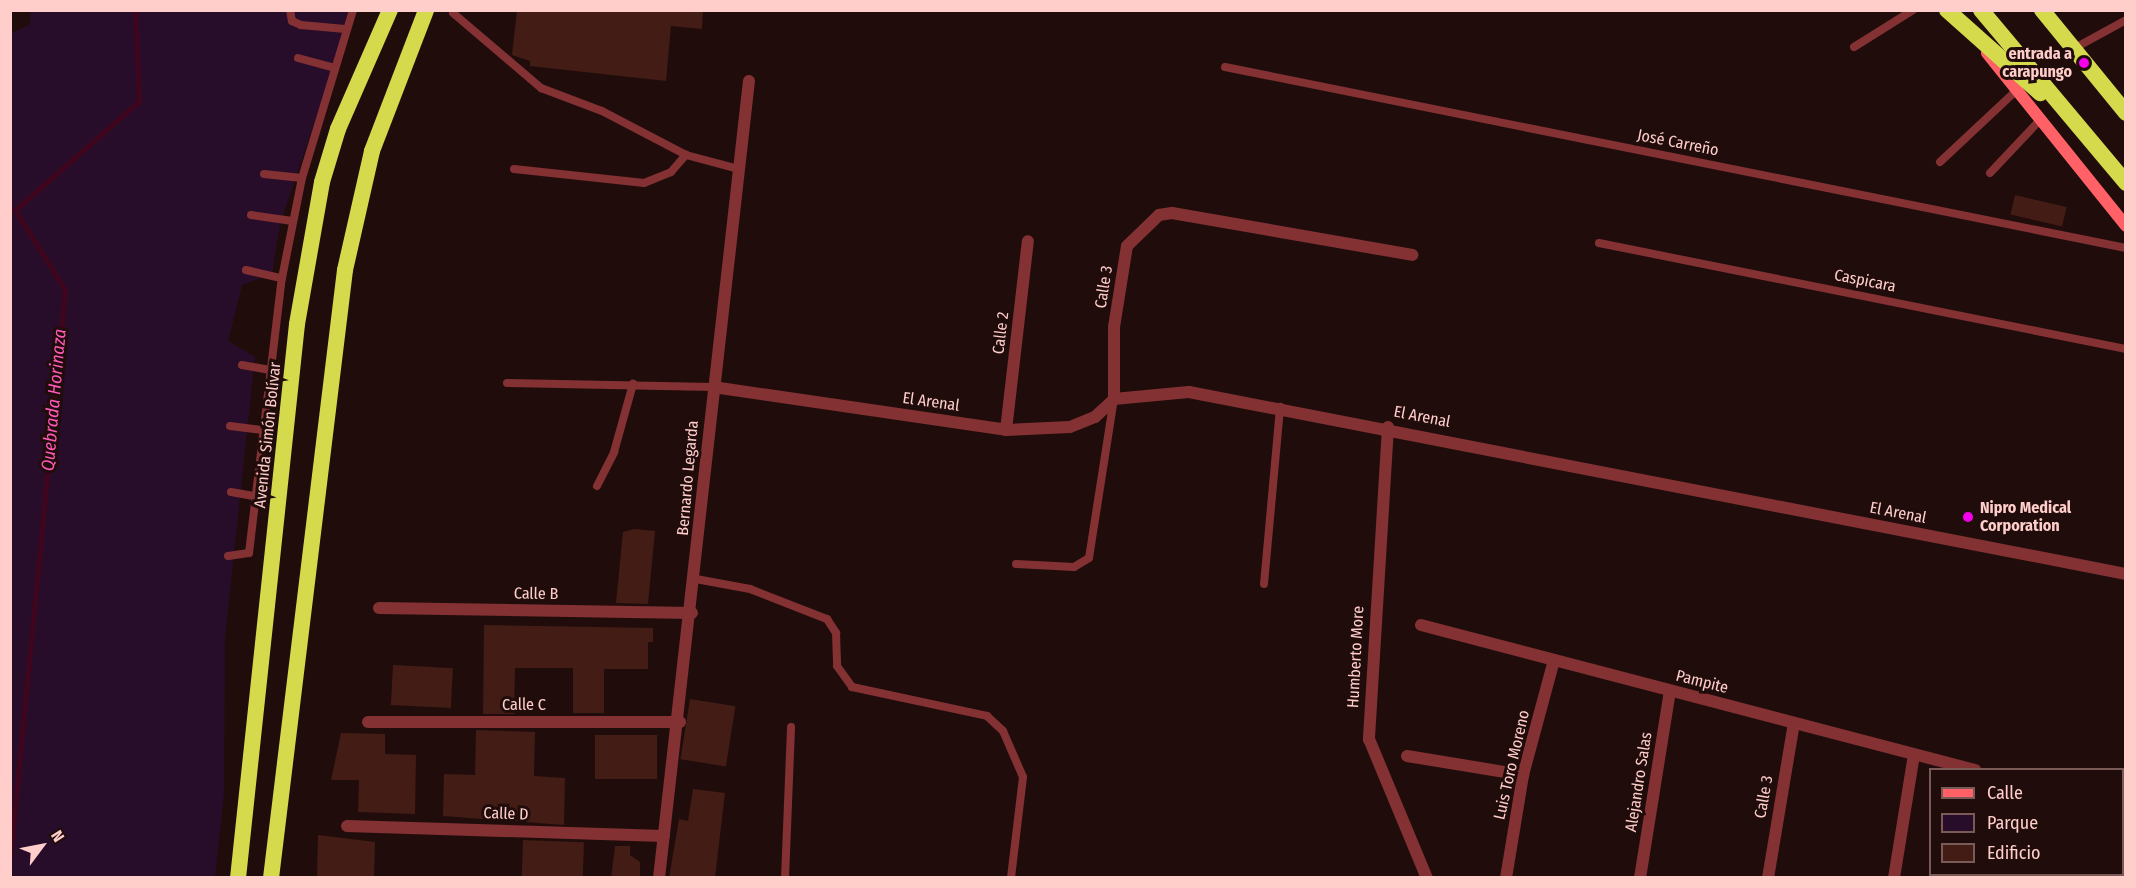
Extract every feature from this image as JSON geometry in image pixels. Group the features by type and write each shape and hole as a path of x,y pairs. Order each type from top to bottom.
{"highway":[{"name":"Avenida Simón Bolívar","path":"238,878 297,324 322,182 338,129 390,10"},
{"path":"272,878 345,270 372,151 426,10"},
{"path":"1947,10 1984,49 2066,113"},
{"path":"1981,10 2126,183"},
{"path":"2043,11 2126,113"}],"main road":[{"path":"1984,49 2126,226"}],"street":[{"name":"Bernardo Legarda","path":"659,878 680,722 696,579 713,387 749,81"},
{"name":"Calle 3","path":"1114,399 1114,327 1127,246 1159,215 1172,213 1412,255"},
{"name":"Calle 2","path":"1006,430 1028,241"},
{"name":"El Arenal","path":"713,387 1006,430 1070,427 1095,417 1114,399 1189,392 1280,406 2126,574"},
{"name":"Humberto More","path":"1388,427 1369,740 1427,878"},
{"name":"Calle B","path":"379,608 692,613"},
{"name":"Pampite","path":"1421,625 1967,768"},
{"name":"Luis Toro Moreno","path":"1506,878 1523,775 1554,660"},
{"name":"Alejandro Salas","path":"1640,878 1670,691"},
{"name":"Calle C","path":"368,722 680,722"},
{"name":"Calle 3","path":"1768,878 1794,723"},
{"path":"1894,878 1914,755"},
{"path":"1407,756 1523,775"},
{"name":"Calle D","path":"347,826 664,836"}],"lane":[{"path":"290,10 292,21 301,25 345,29"},
{"path":"228,556 249,553 268,370 282,278 302,177 332,67 353,10"},
{"path":"1854,47 1913,10"},
{"path":"453,13 541,87 602,111 686,155 739,168"},
{"path":"2073,49 2124,24"},
{"path":"298,58 332,67"},
{"name":"José Carreño","path":"1225,67 2126,248"},
{"path":"1940,162 2016,91"},
{"path":"1990,173 2040,120"},
{"path":"514,169 644,183 671,172 686,155"},
{"path":"264,174 302,177"},
{"path":"251,215 293,221"},
{"name":"Caspicara","path":"1599,243 2126,349"},
{"path":"246,270 282,278"},
{"path":"242,365 268,370"},
{"path":"507,383 713,387"},
{"path":"597,486 615,452 633,384"},
{"name":"Calle 3","path":"1016,564 1074,567 1089,558 1114,399"},
{"path":"1264,584 1280,406"},
{"path":"230,426 262,430"},
{"path":"231,492 254,496"},
{"path":"696,579 750,590 827,618 836,633 837,666 852,687 987,716 1003,731 1023,777 1011,878"},
{"path":"785,878 791,727"}],"green space":[{"path":"31,11 352,11 280,224 272,274 242,285 228,341 255,357 225,638 224,793 215,877 11,878 11,34 30,24"}],"building":[{"path":"517,10 703,10 702,29 671,26 666,81 530,66 530,61 512,55"},
{"path":"2015,195 2067,207 2062,226 2011,214"},
{"path":"634,529 655,531 648,604 616,603 623,532"},
{"path":"484,625 653,628 653,642 648,642 648,669 604,669 604,713 573,713 573,668 515,668 514,714 483,714"},
{"path":"393,665 453,668 451,708 391,705"},
{"path":"690,699 735,706 726,766 680,759"},
{"path":"476,730 535,732 534,776 565,778 564,825 443,816 444,774 475,775"},
{"path":"341,733 385,734 385,754 416,755 415,814 358,812 359,780 331,780"},
{"path":"595,735 657,735 657,779 595,779"},
{"path":"693,789 725,793 715,878 669,878 679,819 688,821"},
{"path":"318,835 375,842 374,878 317,877"},
{"path":"523,840 584,842 583,878 522,878"},
{"path":"615,846 630,846 630,855 640,862 640,878 611,878"}],"waterway":[{"name":"Quebrada Horinaza","path":"10,858 65,290 15,210 139,101 135,10"}],"place":[{"name":"entrada a carapungo","path":"2084,63"},
{"name":"Nipro Medical Corporation","path":"1968,517"}]}
